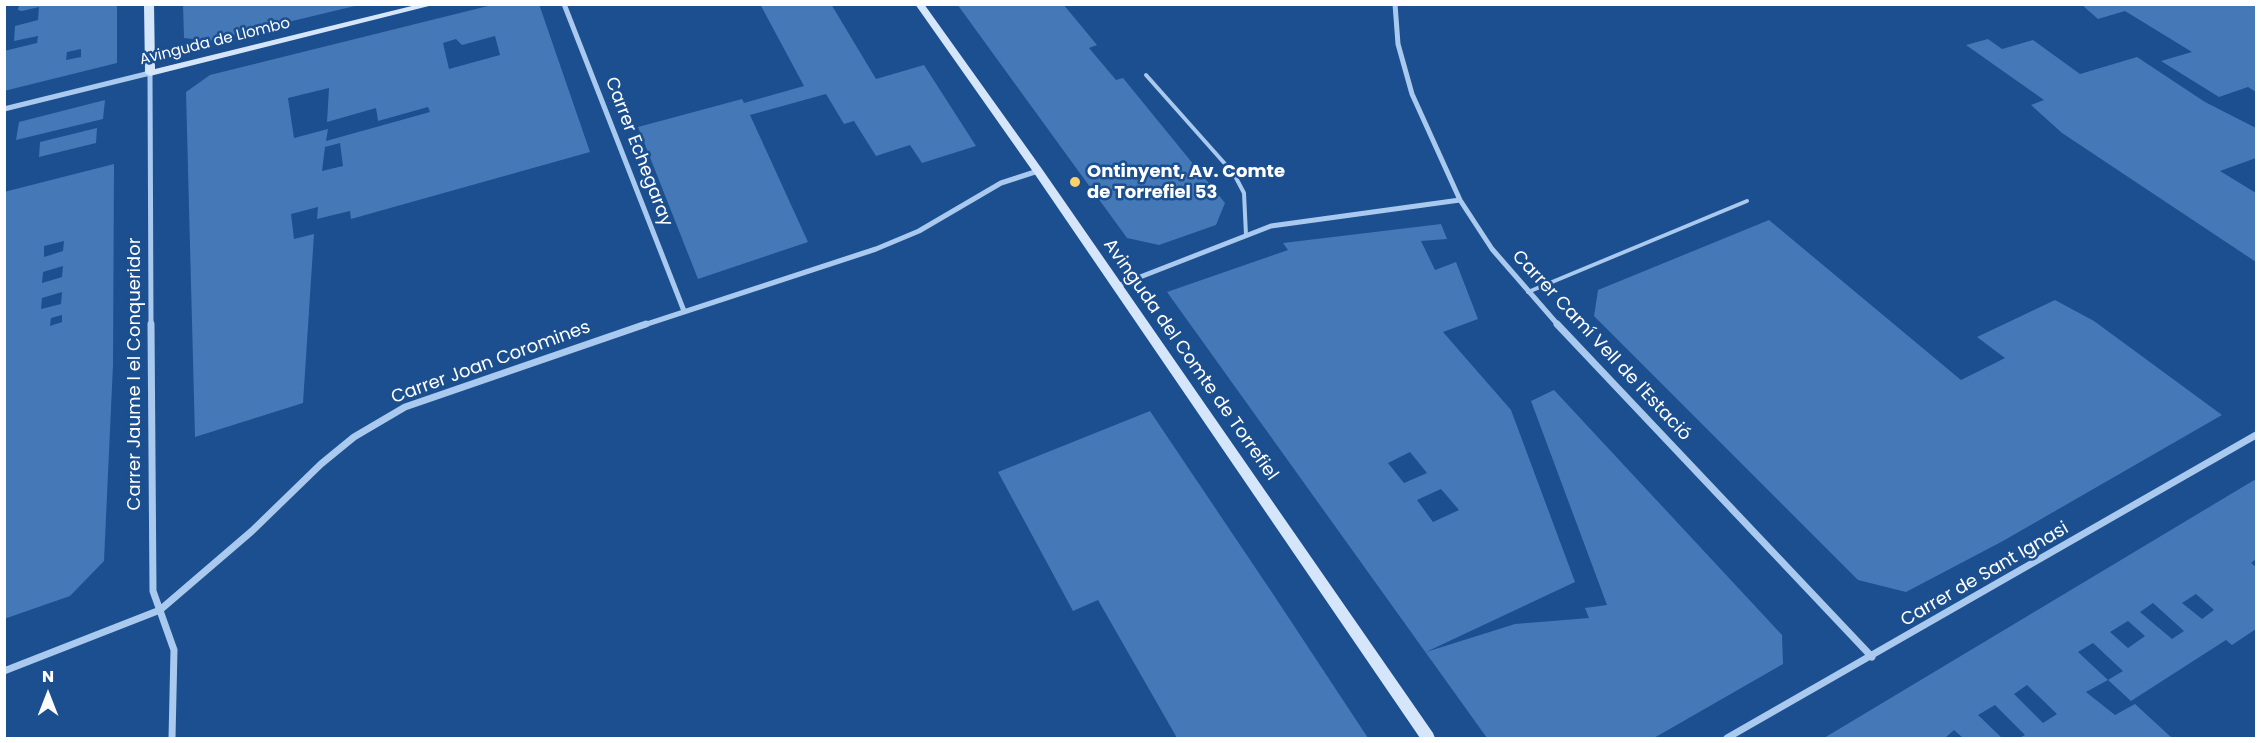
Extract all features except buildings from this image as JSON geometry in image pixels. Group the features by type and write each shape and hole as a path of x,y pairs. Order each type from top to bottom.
{"street":[{"name":"Carrer Jaume I el Conqueridor","path":"149,4 153,591 174,650 172,738"},
{"name":"Avinguda de Llombo","path":"4,109 433,4"},
{"name":"Carrer Echegaray","path":"564,4 684,311"},
{"name":"Avinguda del Comte de Torrefiel","path":"919,4 1038,171 1428,738"},
{"name":"Carrer Camí Vell de l'Estació","path":"1395,4 1400,52 1412,94 1460,200 1492,249 1527,292 1872,657"},
{"name":"Carrer Joan Coromines","path":"4,671 160,610 252,531 321,464 381,419 435,396 684,311 876,249 919,231 1001,183 1038,171"},
{"path":"1117,286 1246,235 1294,222 1460,200"},
{"name":"Carrer de Sant Ignasi","path":"1727,738 2256,435"}],"lane":[{"path":"1146,75 1233,174 1244,193 1246,235"},
{"path":"1527,292 1747,201"}],"place":[{"name":"Ontinyent, Av. Comte de Torrefiel 53","path":"1075,182"}]}
